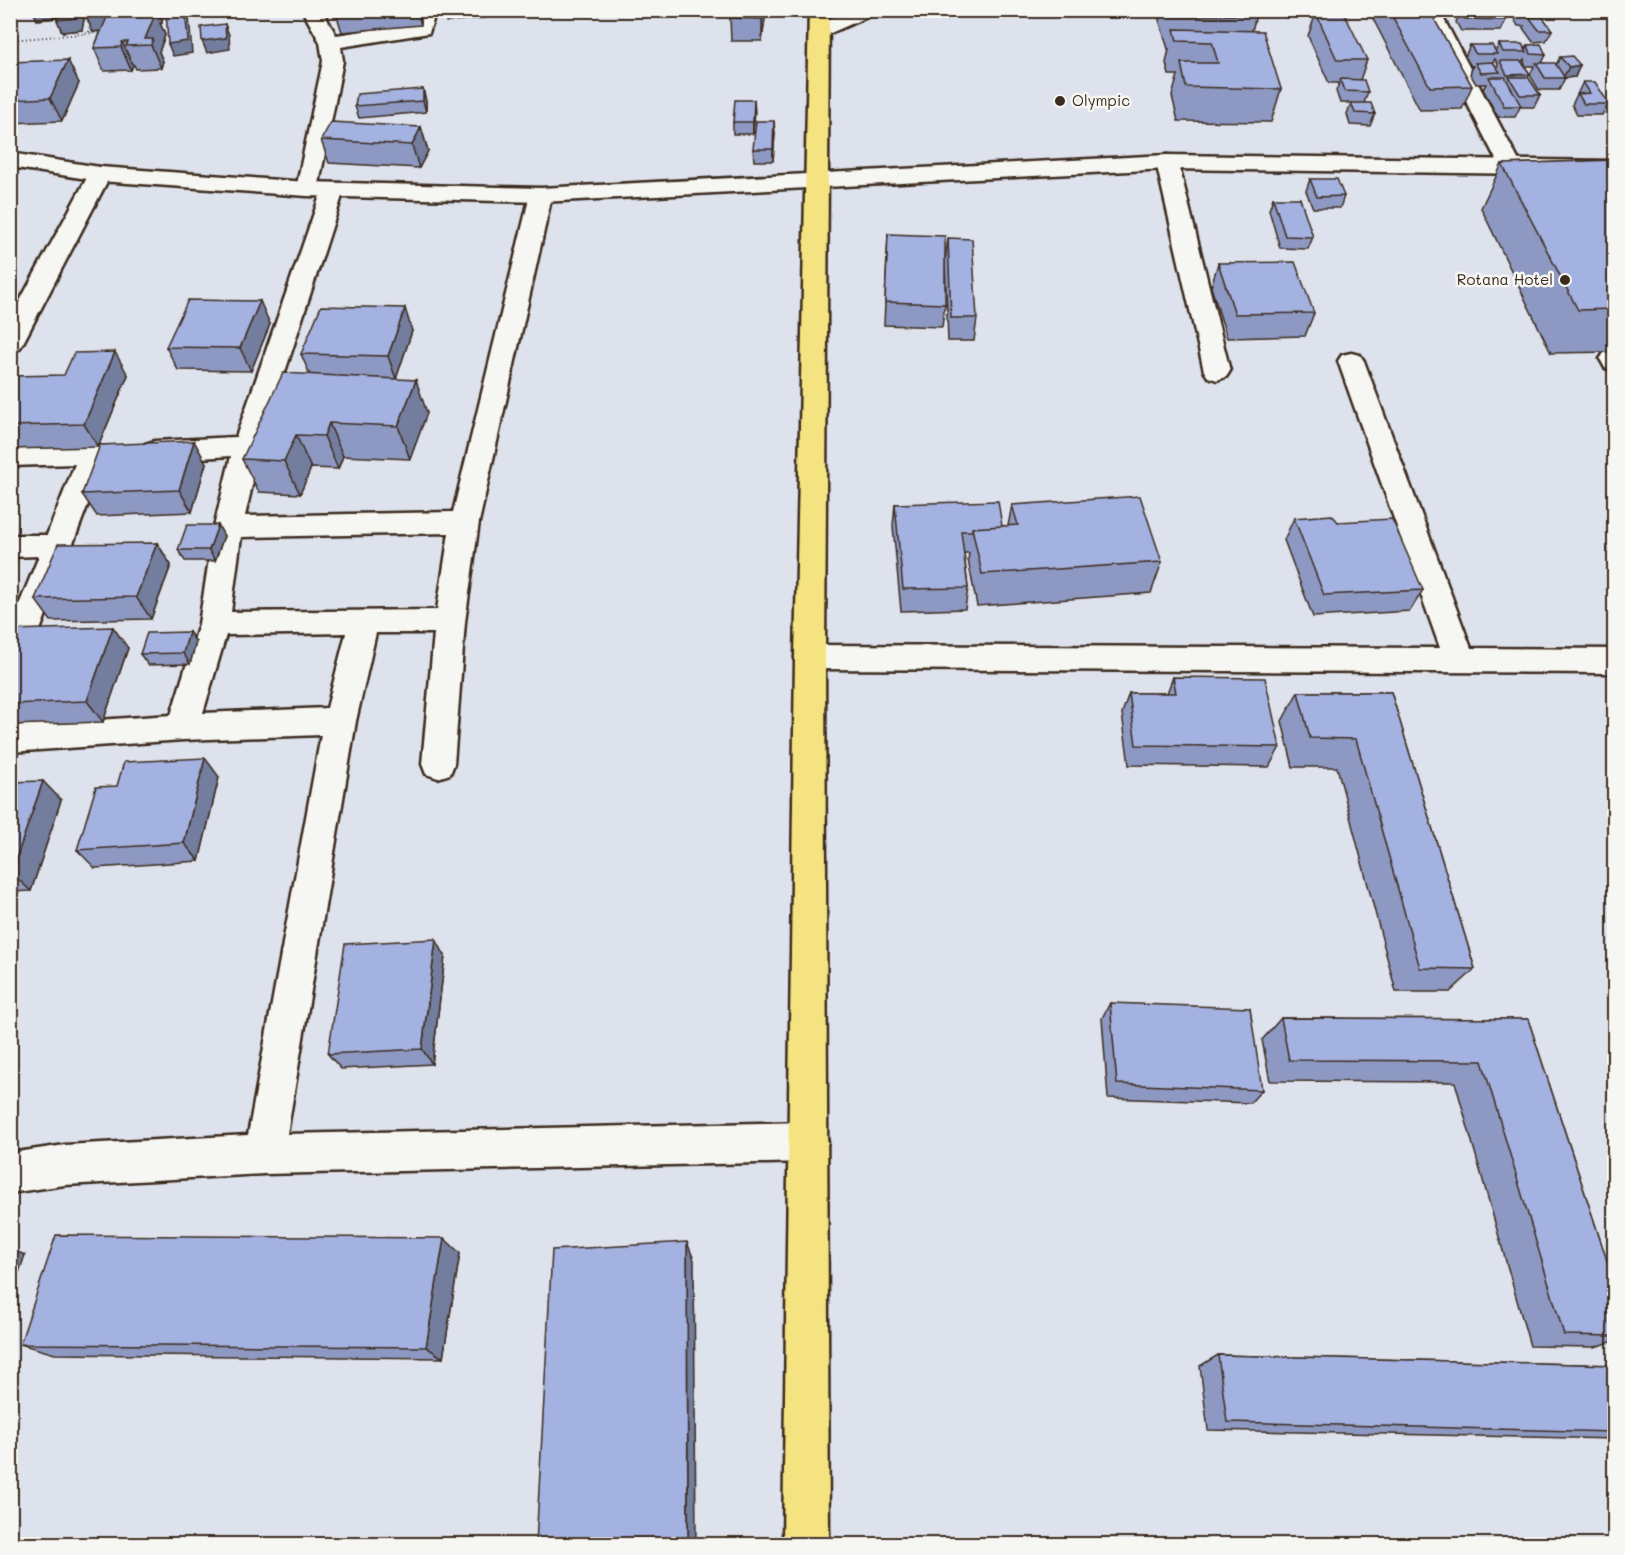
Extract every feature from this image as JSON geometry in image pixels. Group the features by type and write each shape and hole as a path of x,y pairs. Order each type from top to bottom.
{"main road":[{"path":"813,1533 808,1142 810,657 819,21"}],"street":[{"path":"307,189 333,61 330,42 312,10"},
{"path":"330,42 422,29 426,10"},
{"path":"819,21 867,10"},
{"path":"1428,10 1511,167"},
{"path":"10,160 100,174 307,189 541,195 1167,162 1614,168"},
{"path":"1167,162 1217,371"},
{"path":"10,343 100,174"},
{"path":"183,727 214,624 228,527 247,446 333,190"},
{"path":"438,764 450,622 465,522 541,195"},
{"path":"1351,361 1460,661"},
{"path":"10,456 247,446"},
{"path":"10,667 59,545 113,453"},
{"path":"228,527 465,522"},
{"path":"10,546 59,545"},
{"path":"264,1154 340,721 364,621"},
{"path":"214,624 450,622"},
{"path":"810,657 1614,661"},
{"path":"10,739 183,727 340,721"},
{"path":"10,1173 65,1165 264,1154 808,1142"}],"path":[{"path":"89,32 92,10"},
{"path":"10,40 106,32"}],"building":[{"path":"59,10 78,10 77,18 57,20"},
{"path":"166,10 185,10 188,41 168,44"},
{"path":"731,10 763,10 762,19 730,18"},
{"path":"1174,10 1254,10 1256,15 1175,16"},
{"path":"1389,10 1429,10 1472,86 1430,87"},
{"path":"1521,10 1539,10 1542,15 1524,15"},
{"path":"1461,11 1501,11 1506,20 1465,19"},
{"path":"156,12 145,39 153,39 151,45 126,46 128,42 122,42 121,47 94,48 108,15"},
{"path":"1316,13 1344,13 1367,60 1337,60"},
{"path":"1542,16 1552,30 1539,30 1529,17"},
{"path":"225,24 226,38 202,41 201,27"},
{"path":"1174,29 1263,31 1281,89 1186,87 1181,63 1218,63 1212,42 1177,41"},
{"path":"1499,44 1522,44 1527,52 1503,52"},
{"path":"1541,44 1546,55 1531,54 1528,45"},
{"path":"1470,45 1492,45 1497,54 1476,54"},
{"path":"1572,56 1580,65 1569,67 1560,57"},
{"path":"68,60 50,98 10,100 10,62"},
{"path":"1500,61 1521,61 1530,74 1507,75"},
{"path":"1493,62 1500,72 1481,73 1475,63"},
{"path":"1536,63 1555,63 1565,78 1545,78"},
{"path":"1489,77 1505,77 1521,106 1504,106"},
{"path":"1509,77 1528,77 1540,95 1520,95"},
{"path":"1340,79 1364,80 1368,92 1344,91"},
{"path":"1583,82 1595,82 1609,104 1584,104 1578,94 1590,93"},
{"path":"423,89 423,101 355,106 357,94"},
{"path":"735,100 754,100 753,122 733,122"},
{"path":"1351,103 1371,103 1375,114 1355,113"},
{"path":"756,121 774,121 773,149 753,149"},
{"path":"331,122 421,127 412,145 321,140"},
{"path":"1614,160 1614,309 1578,310 1502,164"},
{"path":"1310,179 1337,179 1344,196 1317,197"},
{"path":"1273,198 1300,198 1313,237 1285,236"},
{"path":"888,234 945,236 945,304 885,302"},
{"path":"948,238 972,239 977,318 951,318"},
{"path":"1295,262 1314,313 1235,314 1218,263"},
{"path":"188,300 260,301 240,348 166,347"},
{"path":"321,306 405,308 388,356 301,354"},
{"path":"115,352 84,424 10,426 10,376 64,375 74,353"},
{"path":"283,373 416,380 398,426 329,423 324,436 296,435 284,461 242,459"},
{"path":"194,441 179,490 82,494 100,445"},
{"path":"1140,496 1162,562 982,574 972,528 1018,525 1012,505"},
{"path":"998,501 1002,526 961,531 968,588 903,589 895,504"},
{"path":"1332,515 1338,522 1392,519 1423,590 1324,595 1294,518"},
{"path":"187,525 218,525 209,550 178,550"},
{"path":"157,543 136,597 35,599 58,544"},
{"path":"113,627 87,701 10,704 10,630"},
{"path":"189,632 183,653 140,654 147,633"},
{"path":"1173,677 1265,678 1280,747 1136,745 1129,693 1176,693"},
{"path":"1298,692 1391,692 1475,969 1420,968 1356,739 1310,738"},
{"path":"205,758 184,843 77,850 96,787 117,786 124,762"},
{"path":"43,781 11,873 10,873 10,782"},
{"path":"436,939 422,1049 328,1054 345,944"},
{"path":"1110,1003 1250,1008 1262,1090 1117,1084"},
{"path":"1281,1018 1528,1019 1614,1282 1614,1336 1564,1335 1482,1061 1289,1060"},
{"path":"56,1235 444,1238 426,1347 20,1344"},
{"path":"687,1242 688,1545 536,1545 552,1250"},
{"path":"1218,1355 1614,1365 1614,1432 1227,1422"}],"place":[{"name":"Olympic","path":"1060,101"},
{"name":"Rotana Hotel","path":"1565,280"}]}
